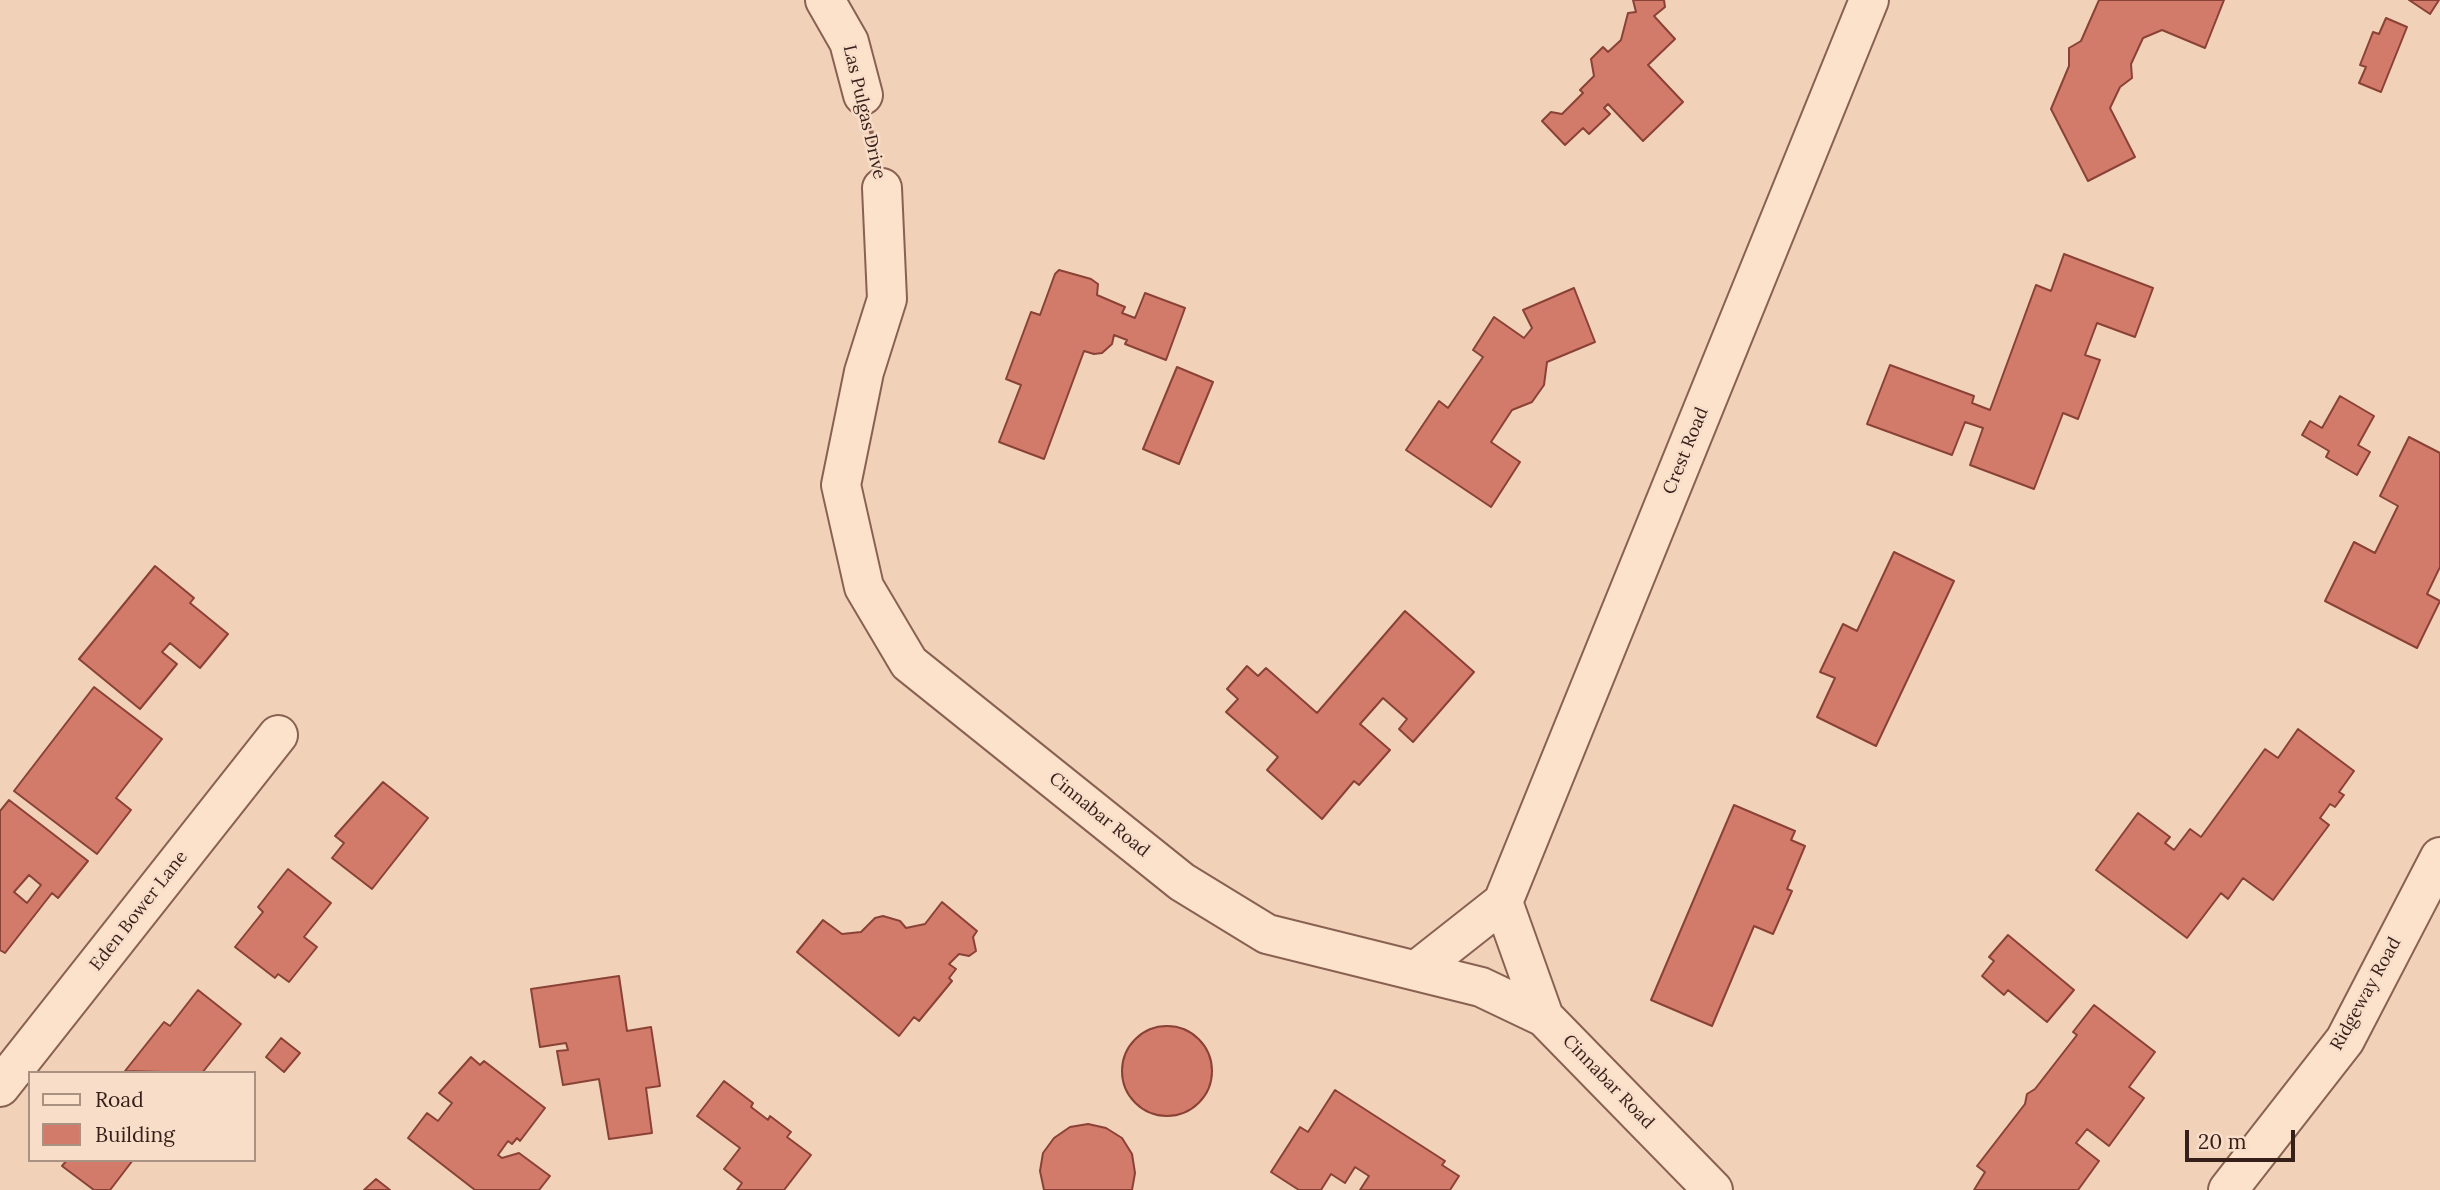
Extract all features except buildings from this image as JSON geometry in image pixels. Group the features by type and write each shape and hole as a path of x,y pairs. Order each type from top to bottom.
{"street":[{"name":"Las Pulgas Drive","path":"825,0 849,42 863,95"},
{"name":"Crest Road","path":"1418,969 1503,902 1869,0"},
{"name":"Cinnabar Road","path":"882,188 887,299 864,372 841,485 864,587 909,663 1182,882 1267,934 1418,969 1481,987 1544,1017 1713,1190"},
{"name":"Eden Bower Lane","path":"0,1087 278,735"},
{"name":"Ridgeway Road","path":"2228,1190 2345,1040 2440,857"},
{"path":"1503,902 1544,1017"}],"path":[{"name":"Las Pulgas Drive","path":"863,95 882,188"}]}
